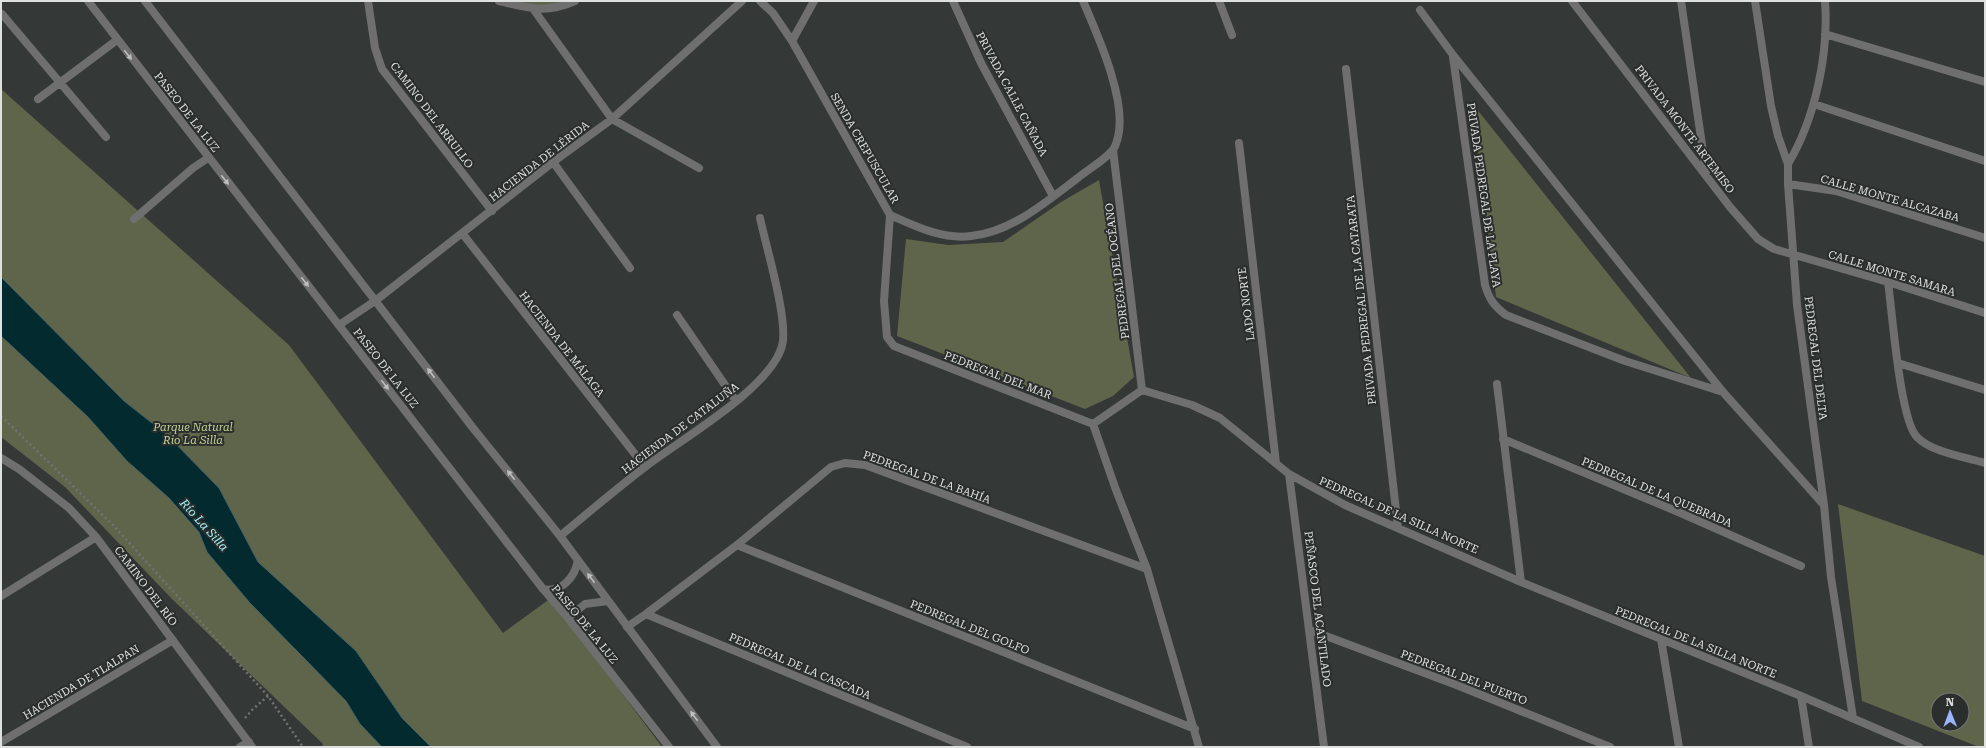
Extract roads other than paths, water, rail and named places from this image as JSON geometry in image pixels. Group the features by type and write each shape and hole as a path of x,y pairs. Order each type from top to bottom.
{"street":[{"name":"PASEO DE LA LUZ","path":"88,1 542,589 568,618 669,747"},
{"path":"145,1 473,428 560,536 717,747"},
{"name":"CAMINO DEL ARRULLO","path":"368,1 375,48 382,69 492,211"},
{"path":"499,1 534,10 550,8 574,1"},
{"name":"HACIENDA DE LÉRIDA","path":"338,325 375,301 553,162 612,119 742,1"},
{"name":"SENDA CREPUSCULAR","path":"760,1 773,13 792,41 890,215 884,301 888,337 894,346"},
{"path":"792,41 814,1"},
{"name":"PRIVADA CALLE CAÑADA","path":"953,1 981,63 1053,196"},
{"name":"PEDREGAL DEL OCÉANO","path":"1083,1 1100,40 1115,92 1120,116 1118,137 1113,150 1142,390"},
{"path":"1219,1 1232,35"},
{"name":"PRIVADA MONTE ARTEMISO","path":"1572,1 1730,207 1758,239 1774,249 1793,255"},
{"path":"1681,1 1706,174"},
{"name":"PEDREGAL DEL DELTA","path":"1755,1 1771,106 1778,136 1788,164 1788,184 1797,305 1824,506 1831,577 1852,718"},
{"path":"1788,164 1800,144 1814,104 1825,34 1825,1"},
{"path":"534,10 612,119 699,168"},
{"name":"PRIVADA PEDREGAL DE LA PLAYA","path":"1420,10 1453,55 1723,392 1824,506"},
{"path":"2,14 106,137"},
{"path":"1825,34 1985,82"},
{"path":"38,99 117,40"},
{"name":"PRIVADA PEDREGAL DE LA PLAYA","path":"1453,55 1485,285 1489,298 1496,308 1506,315 1625,361 1723,392"},
{"name":"PRIVADA PEDREGAL DE LA CATARATA","path":"1346,69 1398,528"},
{"path":"1814,104 1985,161"},
{"name":"LADO NORTE","path":"1239,143 1276,463"},
{"path":"890,215 915,226 942,235 970,237 996,231 1018,220 1053,196 1113,150"},
{"path":"134,219 208,158"},
{"path":"553,162 630,268"},
{"name":"CALLE MONTE ALCAZABA","path":"1788,184 1836,191 1985,238"},
{"name":"HACIENDA DE CATALUÑA","path":"560,536 645,467 736,401 773,365 782,345 782,319 760,218"},
{"name":"HACIENDA DE MÁLAGA","path":"462,233 645,467"},
{"name":"CALLE MONTE SAMARA","path":"1793,255 1888,282 1985,313"},
{"path":"1888,282 1898,363 1907,419 1911,430 1917,438 1928,445 1985,463"},
{"path":"677,315 736,401"},
{"name":"PEDREGAL DEL MAR","path":"894,346 1093,424"},
{"path":"1898,363 1985,390"},
{"path":"1497,384 1521,582"},
{"path":"1142,390 1093,424 1116,490 1147,569 1195,729 1199,747"},
{"name":"PEDREGAL DE LA SILLA NORTE","path":"1142,390 1192,405 1220,418 1289,474 1345,505 1521,582 1801,696 1919,747"},
{"name":"PEDREGAL DE LA QUEBRADA","path":"1503,439 1676,511 1801,566"},
{"name":"CAMINO DEL RÍO","path":"1,458 19,469 69,508 96,537 251,744"},
{"name":"PEDREGAL DE LA BAHÍA","path":"646,614 737,545 831,467 838,464 852,462 1147,569"},
{"name":"PEÑASCO DEL ACANTILADO","path":"1289,474 1324,747"},
{"path":"1,596 96,537"},
{"name":"PEDREGAL DEL GOLFO","path":"737,545 1195,729"},
{"path":"542,589 550,590 558,588 564,584 573,576 578,560"},
{"path":"568,618 585,604 608,601"},
{"path":"627,627 646,614"},
{"name":"PEDREGAL DE LA CASCADA","path":"646,614 967,747"},
{"name":"PEDREGAL DEL PUERTO","path":"1310,630 1459,686 1610,747"},
{"path":"1661,639 1679,747"},
{"name":"HACIENDA DE TLALPAN","path":"1,742 173,640"},
{"path":"1801,696 1809,747"},
{"path":"240,747 251,744"}],"water":[{"name":"Río La Silla","path":"1,277 124,401 166,434 219,488 258,562 356,651 402,718 431,747 382,747 360,724 346,701 250,603 207,552 199,532 169,498 127,461 88,417 1,336"}],"park label":[{"name":"Parque Natural Rio La Silla","path":"193,433"}]}
